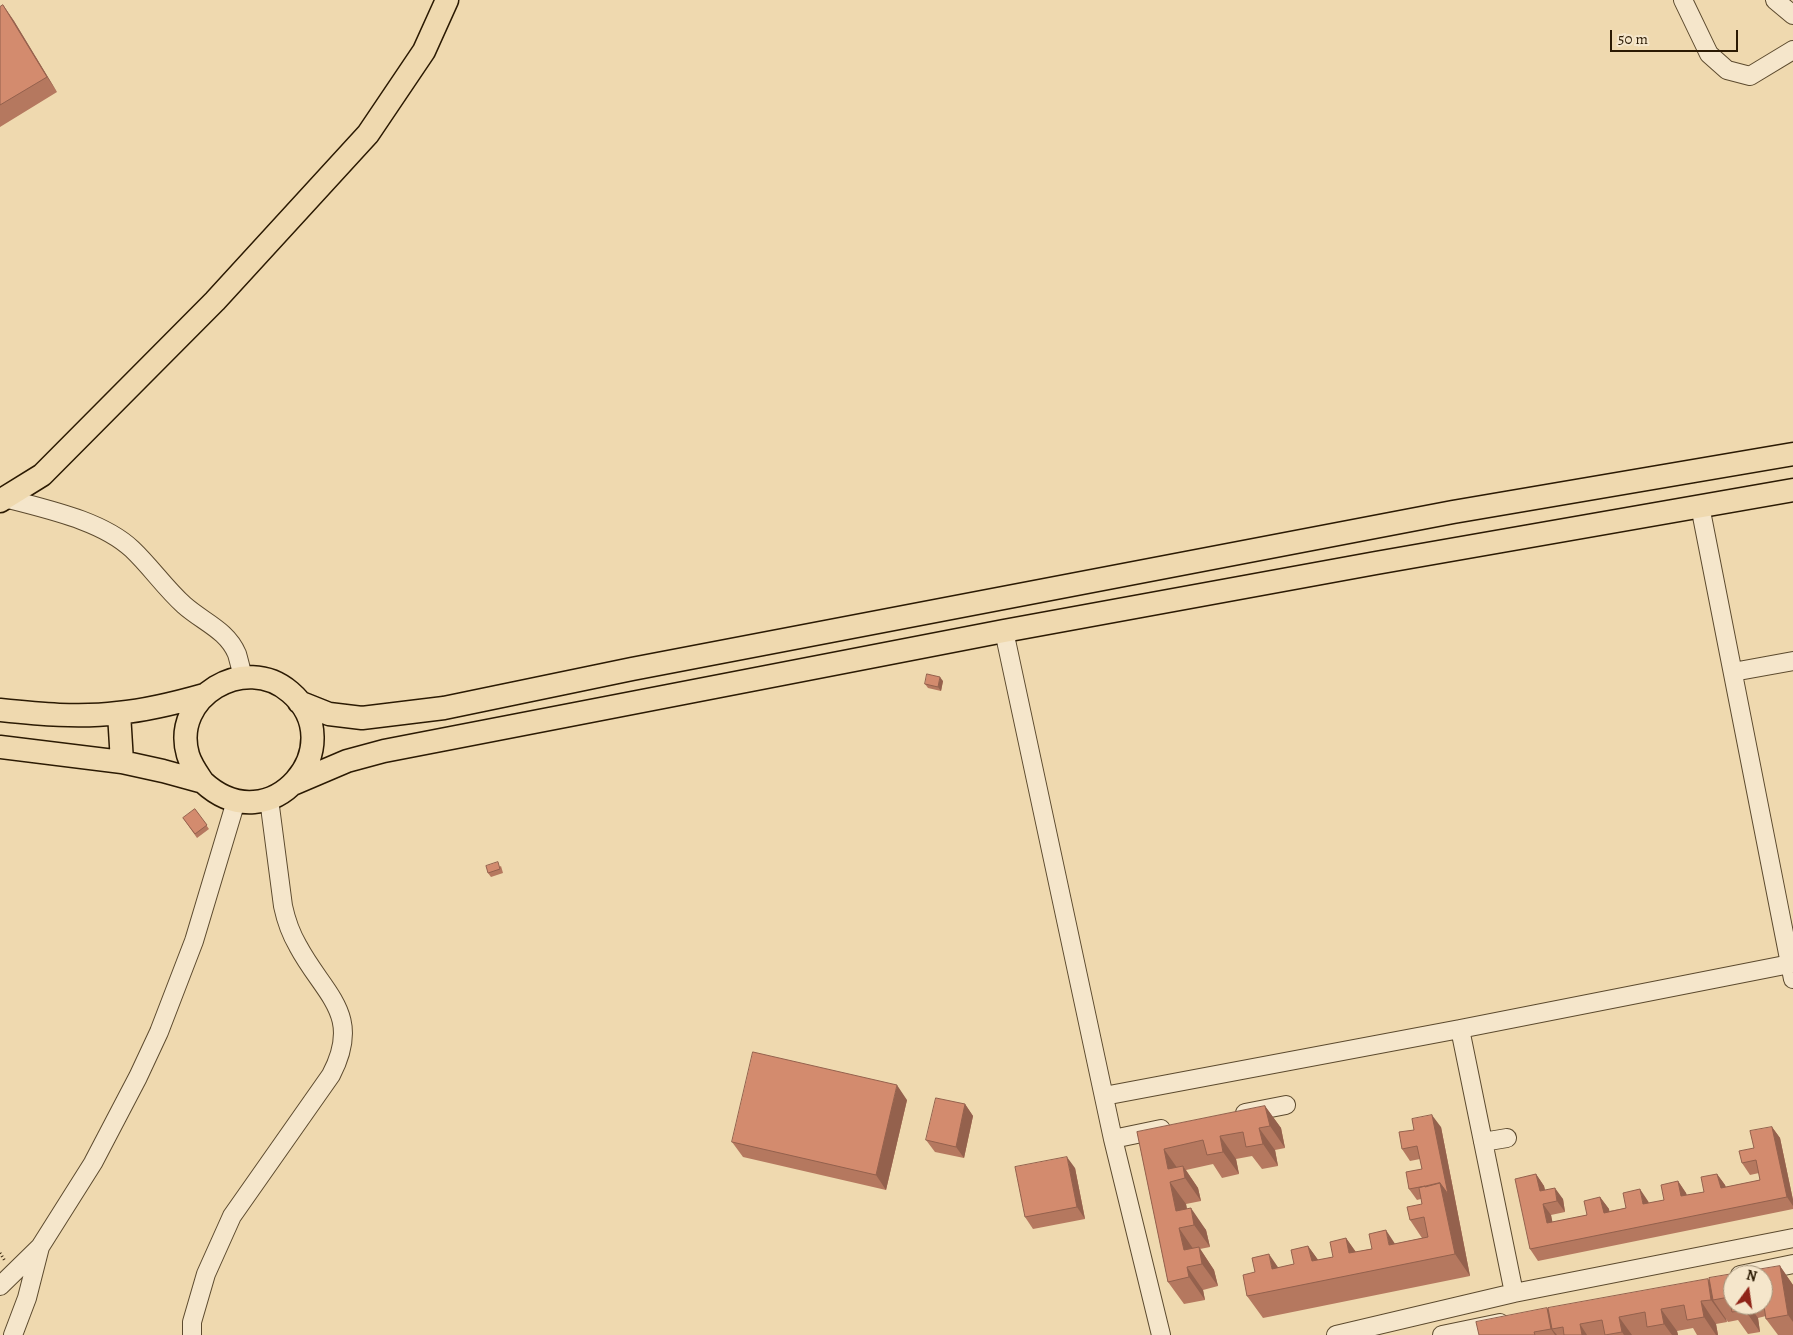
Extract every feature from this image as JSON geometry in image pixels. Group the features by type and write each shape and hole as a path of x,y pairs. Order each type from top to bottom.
{"main road":[{"path":"3,499 42,475 216,301 368,134 424,51 447,0"},
{"path":"299,702 337,716 362,718 444,708 632,669 1453,512 1793,454"},
{"path":"0,747 122,762 163,770 202,782 218,794 236,801 253,802 269,799 293,784 347,761 384,751 1004,630 1793,490"},
{"path":"202,782 193,768 188,754 186,738 188,722 195,707 204,695 216,686 229,680 256,677 280,684 299,702 308,718 312,735 311,753 304,770 293,784"},
{"path":"0,710 83,716 140,710 204,695"},
{"path":"119,713 122,762"},
{"path":"378,717 384,751"}],"street":[{"path":"1683,0 1709,54 1727,70 1750,76 1793,50"},
{"path":"1775,0 1793,14"},
{"path":"3,499 78,519 98,528 131,548 173,595 229,640 237,655 243,677"},
{"path":"1104,1096 1460,1029 1792,971 1700,506"},
{"path":"1004,630 1112,1139 1161,1335"},
{"path":"1733,672 1793,661"},
{"path":"192,1335 192,1322 206,1274 232,1216 331,1075 338,1061 342,1046 343,1030 340,1014 334,999 298,948 286,921 269,799"},
{"path":"0,1286 40,1247 93,1163 116,1120 158,1032 194,941 236,801"},
{"path":"1460,1029 1514,1293"},
{"path":"1228,1116 1286,1105"},
{"path":"1112,1139 1180,1126"},
{"path":"1483,1142 1507,1138"},
{"path":"1336,1335 1514,1293 1793,1238"},
{"path":"14,1335 27,1298 40,1247"},
{"path":"1773,1268 1793,1264"},
{"path":"1452,1334 1513,1321"}],"building":[{"path":"3,5 47,77 0,105 0,7"},
{"path":"927,674 940,677 938,687 925,684"},
{"path":"195,809 207,825 195,834 183,818"},
{"path":"498,862 500,869 488,873 486,866"},
{"path":"753,1052 897,1085 876,1175 732,1142"},
{"path":"936,1098 965,1104 956,1147 926,1140"},
{"path":"1265,1106 1270,1126 1259,1128 1263,1144 1246,1147 1243,1132 1220,1136 1223,1152 1207,1155 1203,1140 1164,1149 1168,1169 1183,1166 1185,1178 1170,1182 1176,1211 1191,1208 1194,1225 1179,1228 1184,1250 1199,1247 1202,1264 1187,1267 1189,1277 1168,1282 1137,1132"},
{"path":"1432,1115 1448,1194 1440,1183 1409,1189 1406,1172 1422,1169 1417,1146 1402,1149 1399,1132 1414,1130 1412,1119"},
{"path":"1772,1127 1787,1197 1530,1249 1515,1179 1536,1174 1540,1191 1555,1188 1557,1201 1543,1204 1547,1223 1587,1215 1584,1201 1600,1197 1604,1213 1626,1208 1623,1193 1640,1189 1643,1204 1664,1200 1661,1185 1678,1181 1681,1196 1704,1192 1701,1177 1717,1174 1721,1188 1760,1180 1756,1160 1742,1163 1739,1151 1754,1148 1750,1131"},
{"path":"1067,1157 1077,1207 1025,1217 1015,1167"},
{"path":"1440,1183 1455,1254 1247,1296 1243,1275 1255,1272 1252,1258 1269,1254 1272,1269 1294,1264 1291,1250 1308,1246 1312,1261 1333,1257 1330,1242 1346,1238 1349,1253 1372,1249 1369,1234 1386,1230 1389,1245 1428,1237 1424,1217 1410,1220 1407,1207 1422,1204 1419,1188"},
{"path":"1780,1266 1788,1315 1766,1319 1765,1315 1773,1315 1773,1267"},
{"path":"1723,1276 1723,1298 1713,1300 1709,1278"},
{"path":"1708,1279 1711,1300 1701,1301 1704,1317 1687,1320 1684,1305 1661,1309 1664,1324 1647,1327 1645,1312 1619,1317 1622,1332 1605,1335 1602,1320 1580,1324 1582,1335 1564,1335 1563,1327 1552,1329 1548,1308"},
{"path":"1547,1308 1551,1329 1534,1332 1535,1335 1479,1335 1476,1322"}]}
